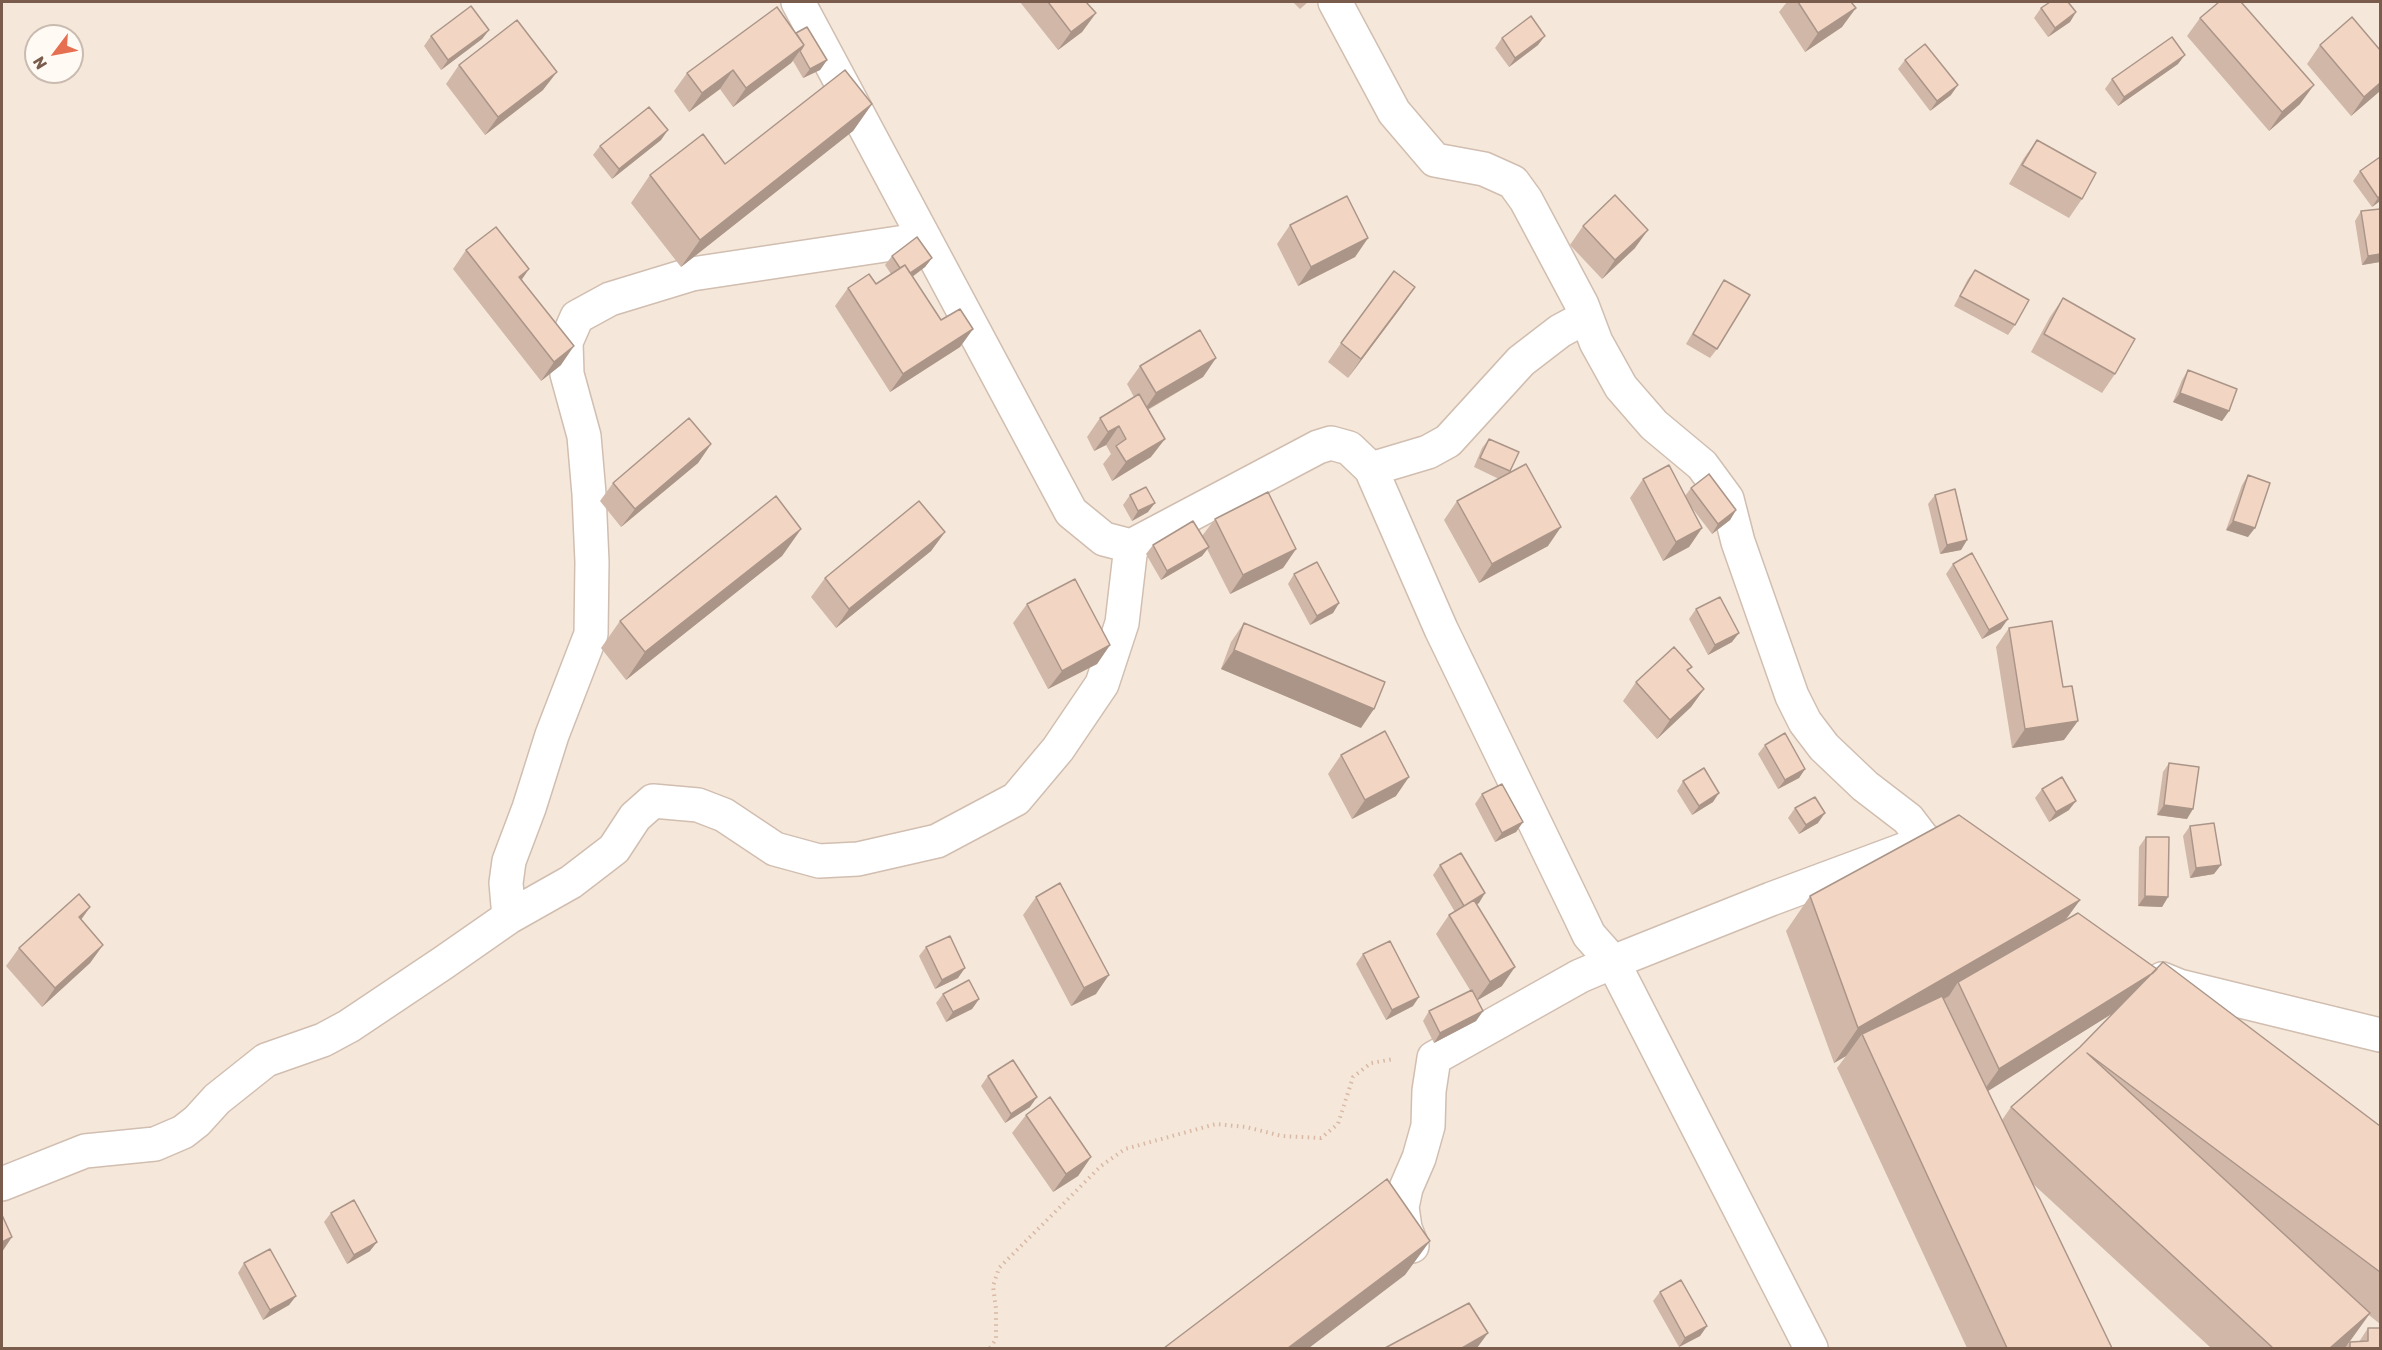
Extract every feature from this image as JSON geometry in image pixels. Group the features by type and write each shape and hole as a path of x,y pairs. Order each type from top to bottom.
{"street":[{"path":"798,2 1071,512 1104,539 1131,546 1318,447 1331,443 1349,448 1371,469 1441,629 1589,935 1613,962 1811,1348"},
{"path":"1335,2 1394,112 1435,159 1484,169 1513,182 1526,200 1554,249 1596,342 1621,387 1654,425 1702,465 1727,499 1738,542 1792,696 1805,722 1824,747 1865,786 1939,843 1580,976 1434,1058 1429,1091 1428,1126 1419,1158 1406,1188 1402,1207 1405,1228 1416,1256"},
{"path":"508,917 506,883 509,861 529,808 552,735 591,634 592,562 584,436 567,375 566,342 577,317 610,299 692,274 925,239"},
{"path":"1371,469 1428,452 1448,441 1521,361 1560,331 1586,317"},
{"path":"2,1184 85,1151 155,1144 183,1132 197,1121 217,1099 266,1060 323,1040 349,1026 508,917 571,882 614,849 635,817 653,801 698,805 724,815 776,849 819,861 858,859 937,841 1016,800 1058,749 1101,684 1122,623 1131,546"},
{"path":"2137,968 2179,986 2380,1035"}],"path":[{"path":"990,1348 996,1339 993,1287 999,1268 1101,1166 1125,1149 1216,1124 1246,1127 1282,1136 1321,1138 1338,1124 1353,1077 1371,1063 1388,1059 1434,1058"}],"shaded area":[{"path":"2,2 2380,2 2380,1348 2,1348"}],"building":[{"path":"1048,2 1086,2 1096,13 1071,32"},
{"path":"1798,2 1851,2 1856,8 1818,33"},
{"path":"2050,2 2068,2 2076,12 2055,28 2041,8"},
{"path":"2219,2 2241,2 2314,85 2282,112 2200,18"},
{"path":"471,6 489,30 448,60 431,36"},
{"path":"777,7 804,45 746,88 733,70 702,93 687,73"},
{"path":"1531,16 1545,36 1515,58 1502,38"},
{"path":"2352,17 2380,50 2380,83 2364,97 2320,45"},
{"path":"517,20 557,72 498,117 459,65"},
{"path":"807,27 827,60 810,69 800,51 804,45 796,33"},
{"path":"2172,37 2185,55 2124,97 2112,79"},
{"path":"1925,44 1958,85 1937,101 1905,60"},
{"path":"845,70 872,104 700,240 650,175 703,134 725,164"},
{"path":"649,107 668,130 619,169 600,146"},
{"path":"2037,140 2096,173 2082,199 2022,165"},
{"path":"2380,157 2380,196 2378,198 2360,171"},
{"path":"1615,195 1648,230 1615,260 1583,226"},
{"path":"1347,196 1368,238 1311,267 1290,225"},
{"path":"2380,209 2380,254 2368,256 2361,211"},
{"path":"496,227 529,269 519,277 574,346 554,362 466,250"},
{"path":"917,237 932,258 910,273 905,265 900,268 892,256"},
{"path":"905,265 941,320 960,309 973,329 903,374 848,288 869,274 876,284"},
{"path":"1975,270 2029,300 2015,325 1960,296"},
{"path":"1394,271 1415,287 1361,359 1341,343"},
{"path":"1724,280 1750,295 1717,349 1693,334"},
{"path":"2063,298 2135,339 2115,374 2044,334"},
{"path":"1200,330 1216,358 1156,393 1140,366"},
{"path":"2188,370 2237,389 2229,411 2180,393"},
{"path":"1139,394 1165,439 1126,462 1116,446 1126,439 1119,426 1108,432 1100,418"},
{"path":"689,418 711,444 635,509 613,483"},
{"path":"1489,439 1519,452 1510,471 1480,458"},
{"path":"1526,464 1561,527 1492,564 1457,501"},
{"path":"1669,465 1702,528 1676,542 1643,479"},
{"path":"1709,474 1736,510 1718,524 1691,488"},
{"path":"2248,475 2270,483 2255,528 2233,521"},
{"path":"1146,487 1155,503 1138,511 1130,495"},
{"path":"1955,489 1967,540 1947,545 1935,495"},
{"path":"1268,492 1296,549 1243,575 1215,519"},
{"path":"776,496 801,529 645,652 620,621"},
{"path":"919,501 945,532 849,609 825,578"},
{"path":"1193,521 1209,547 1167,571 1153,545"},
{"path":"1972,553 2008,619 1989,630 1953,564"},
{"path":"1317,562 1339,603 1317,616 1294,574"},
{"path":"1075,579 1110,645 1062,671 1027,604"},
{"path":"1720,597 1739,633 1715,645 1696,609"},
{"path":"2052,621 2063,687 2072,686 2078,721 2025,729 2009,628"},
{"path":"1244,623 1385,682 1374,709 1234,650"},
{"path":"1674,647 1692,667 1687,670 1704,689 1670,720 1636,682"},
{"path":"1385,731 1409,777 1365,800 1341,755"},
{"path":"1785,733 1805,769 1785,780 1765,745"},
{"path":"2169,763 2199,767 2193,809 2164,805"},
{"path":"1704,768 1719,793 1699,806 1683,781"},
{"path":"2062,777 2076,801 2056,812 2042,789"},
{"path":"1502,784 1523,822 1502,833 1482,794"},
{"path":"1815,797 1825,813 1806,825 1795,808"},
{"path":"1959,815 2080,900 1858,1028 1810,896"},
{"path":"2214,823 2221,865 2196,868 2190,826"},
{"path":"2146,837 2169,837 2168,897 2145,896"},
{"path":"1461,853 1485,893 1464,906 1440,865"},
{"path":"1060,883 1109,975 1084,988 1036,897"},
{"path":"79,894 90,907 79,917 103,945 55,988 19,948"},
{"path":"1474,900 1515,967 1490,982 1449,915"},
{"path":"2078,913 2157,969 1999,1069 1958,982"},
{"path":"950,936 965,968 942,980 926,947"},
{"path":"1390,941 1419,997 1392,1010 1363,954"},
{"path":"2163,962 2380,1126 2380,1272 2087,1053 2370,1313 2330,1348 2273,1348 2011,1107 2080,1047"},
{"path":"969,980 979,999 953,1012 943,994"},
{"path":"1472,990 1483,1011 1440,1033 1429,1011"},
{"path":"1942,996 2112,1348 2007,1348 1862,1034"},
{"path":"1013,1060 1037,1097 1011,1114 988,1076"},
{"path":"1050,1097 1091,1157 1066,1174 1026,1115"},
{"path":"1387,1179 1430,1241 1288,1348 1164,1348"},
{"path":"354,1200 377,1242 354,1255 331,1213"},
{"path":"2,1215 12,1237 2,1242"},
{"path":"270,1249 296,1296 270,1310 244,1263"},
{"path":"1681,1280 1707,1326 1685,1338 1660,1292"},
{"path":"1469,1303 1488,1333 1462,1348 1385,1348"},
{"path":"2368,1328 2380,1328 2380,1348 2350,1348 2350,1342 2368,1341"}]}
